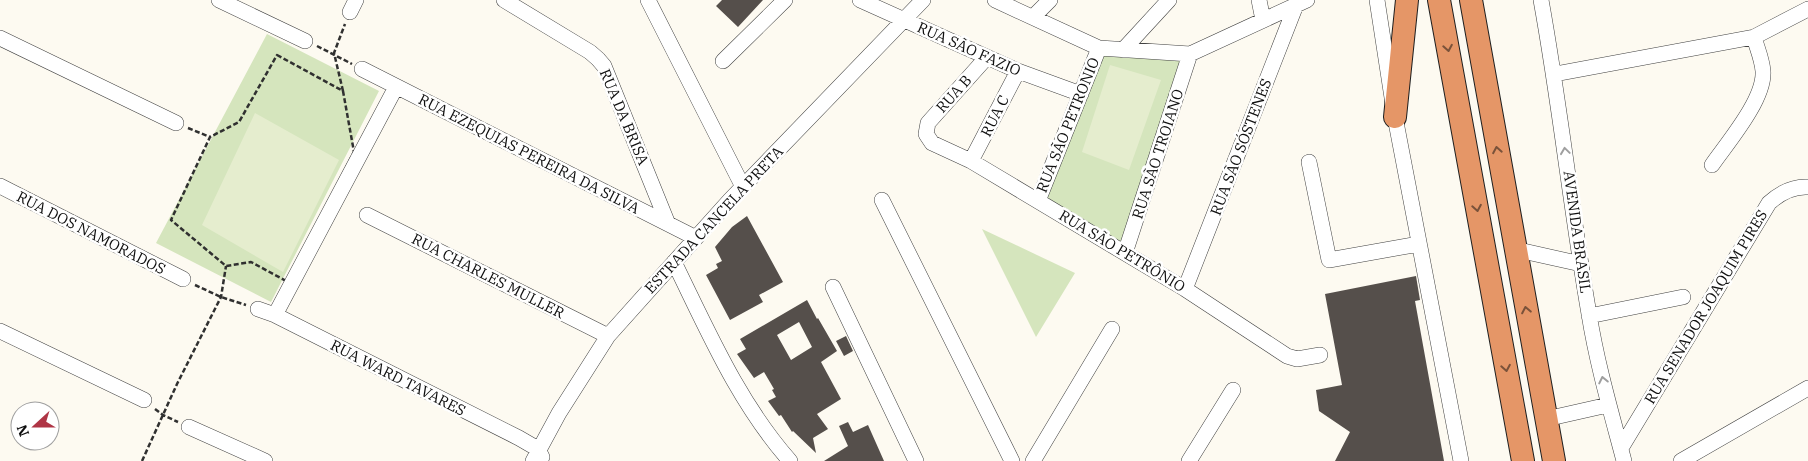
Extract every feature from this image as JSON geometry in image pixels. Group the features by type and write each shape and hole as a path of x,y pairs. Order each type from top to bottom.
{"highway":[{"path":"1395,117 1407,0"},
{"path":"1439,0 1523,461"},
{"path":"1470,0 1554,461"}],"street":[{"path":"219,0 305,41"},
{"name":"RUA DA BRISA","path":"504,0 590,52 604,66 668,224"},
{"path":"648,0 743,187"},
{"path":"723,60 785,0"},
{"name":"RUA SÃO FAZIO","path":"860,0 987,58 1081,94"},
{"name":"ESTRADA CANCELA PRETA","path":"538,457 567,399 608,336 743,187 922,0"},
{"path":"995,0 1099,48 1190,54 1302,2"},
{"path":"1033,17 1050,0"},
{"path":"1123,50 1169,0"},
{"path":"1259,0 1263,20"},
{"path":"1377,0 1395,117 1461,461"},
{"name":"AVENIDA BRASIL","path":"1541,0 1555,74 1589,316 1608,405 1623,455"},
{"name":"RUA SÃO SÓSTENES","path":"1186,289 1302,2"},
{"path":"1555,74 1754,37 1808,9"},
{"path":"1712,165 1755,103 1762,87 1763,71 1754,37"},
{"path":"0,38 176,123"},
{"name":"RUA SÃO PETRONIO","path":"1038,201 1099,48"},
{"name":"RUA SÃO TROIANO","path":"1125,253 1190,54"},
{"name":"RUA B","path":"926,134 928,123 987,58"},
{"name":"RUA EZEQUIAS PEREIRA DA SILVA","path":"362,69 696,238"},
{"name":"RUA C","path":"972,161 1018,71"},
{"path":"276,316 396,87"},
{"name":"RUA SÃO PETRÔNIO","path":"926,134 932,143 972,161 1186,289 1287,356 1297,359 1320,355"},
{"path":"1309,162 1329,260 1419,244"},
{"name":"RUA DOS NAMORADOS","path":"0,186 183,279"},
{"name":"RUA SENADOR JOAQUIM PIRES","path":"1623,455 1769,202 1780,193 1791,189 1808,187"},
{"path":"882,200 1012,461"},
{"name":"RUA CHARLES MULLER","path":"367,215 608,336"},
{"path":"1514,249 1581,264"},
{"path":"674,262 732,379 772,441 790,461"},
{"path":"833,287 916,461"},
{"path":"1589,316 1683,297"},
{"name":"RUA WARD TAVARES","path":"258,309 276,316 538,457"},
{"path":"1033,461 1112,329"},
{"path":"0,331 144,400"},
{"path":"1681,461 1808,388"},
{"path":"1189,461 1233,390"},
{"path":"1546,419 1608,405"},
{"path":"188,426 265,461"}],"path":[{"path":"343,91 277,55 239,122 210,137 171,220 226,266 250,262 288,282 354,152 343,91 334,53 353,6"},
{"path":"305,41 334,53 362,69"},
{"path":"176,123 210,137"},
{"path":"142,461 152,443 177,384 221,297 226,266"},
{"path":"183,279 221,297 258,309"},
{"path":"144,400 164,415 188,426"}],"green space":[{"path":"267,34 379,91 271,302 156,243"},
{"path":"1100,55 1183,61 1121,244 1042,201"},
{"path":"1110,65 1161,80 1129,170 1082,152"},
{"path":"255,113 339,160 283,272 202,225"},
{"path":"982,229 1075,273 1036,337"}],"building":[{"path":"722,0 763,0 738,27 716,6"},
{"path":"747,216 783,282 759,295 763,302 730,320 706,275 718,268 716,264 722,261 715,247 732,227"},
{"path":"1416,276 1420,300 1415,301 1444,461 1335,461 1350,432 1319,411 1316,390 1342,385 1325,294"},
{"path":"807,300 837,351 821,362 841,399 817,414 828,429 813,438 816,453 792,432 781,415 779,416 768,401 776,397 772,390 774,389 764,372 754,378 737,354 746,349 740,339","holes":["799,322 812,347 791,360 777,335"]},
{"path":"846,336 853,351 844,356 836,341"},
{"path":"848,422 853,432 868,425 884,461 824,461 848,446 839,426"}]}
